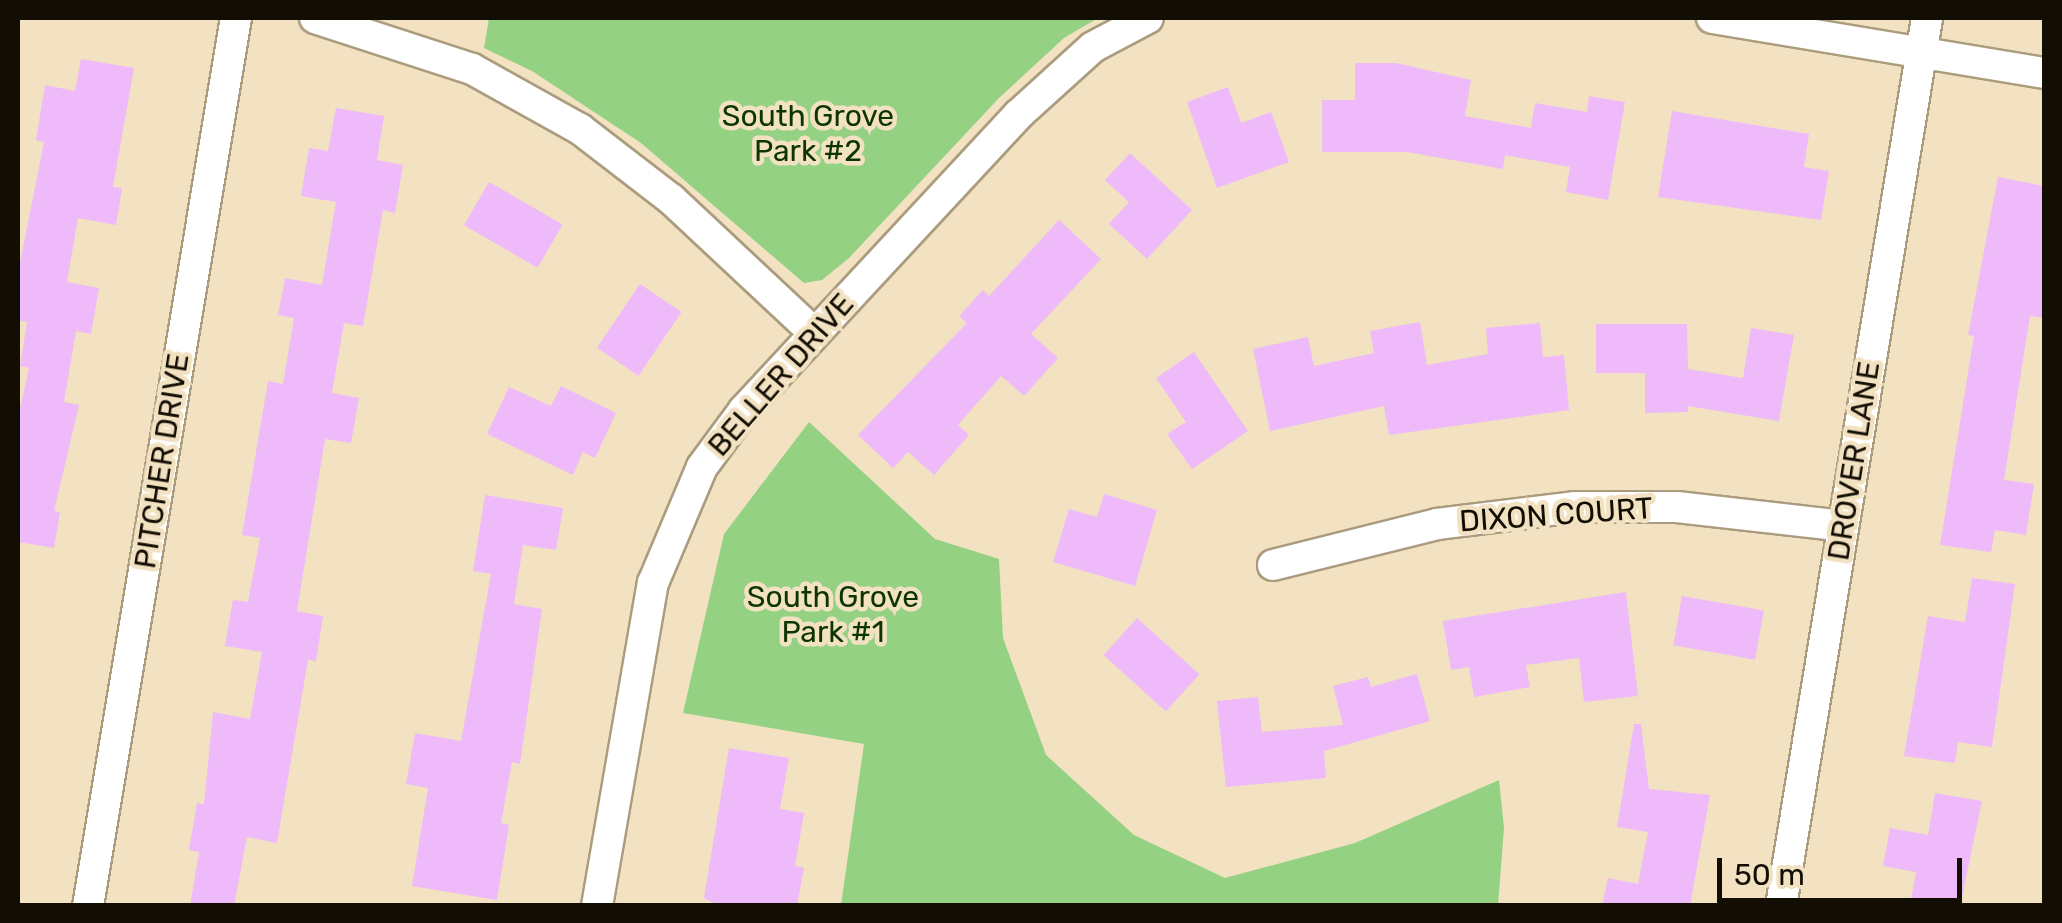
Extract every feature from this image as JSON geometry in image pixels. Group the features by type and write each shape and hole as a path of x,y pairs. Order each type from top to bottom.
{"street":[{"name":"PITCHER DRIVE","path":"88,906 236,18"},
{"path":"315,18 454,61 580,129 671,199 814,332"},
{"name":"BELLER DRIVE","path":"598,906 644,627 674,521 721,438 814,332 1018,115 1093,46 1148,18"},
{"path":"1712,18 2044,72"},
{"name":"DROVER LANE","path":"1782,906 1927,18"},
{"name":"DIXON COURT","path":"1273,566 1437,524 1576,507 1692,508 1843,526"}],"green space":[{"name":"South Grove Park #2","path":"489,18 1098,18 1064,38 999,98 849,258 822,280 804,283 641,143 532,71 484,48"},
{"name":"South Grove Park #1","path":"809,422 935,539 999,559 1003,638 1046,755 1134,835 1225,878 1355,843 1499,780 1504,828 1498,905 841,905 864,744 683,713 724,534"}],"building":[{"path":"81,59 134,68 113,187 122,188 116,225 78,218 67,282 99,288 91,334 76,331 64,402 79,405 54,511 60,512 54,548 18,542 18,418 29,368 20,366 27,322 18,320 18,273 44,142 36,140 45,85 75,91"},
{"path":"1355,63 1396,63 1471,80 1465,116 1531,128 1535,103 1587,112 1589,96 1625,102 1608,200 1566,192 1570,167 1505,155 1503,169 1407,152 1322,152 1322,100 1355,100"},
{"path":"1228,87 1241,123 1271,112 1289,162 1217,188 1187,102"},
{"path":"336,108 384,116 377,160 403,165 395,213 383,210 363,326 344,323 332,393 359,398 351,443 325,439 297,611 323,616 316,661 308,660 277,843 247,837 234,906 190,906 199,852 189,850 197,803 204,804 213,712 250,719 262,652 225,646 233,600 248,602 260,538 242,535 268,381 283,384 294,318 278,315 285,278 322,285 336,202 301,196 309,148 328,151"},
{"path":"1672,111 1809,134 1804,167 1829,171 1821,220 1658,197"},
{"path":"1130,153 1192,210 1147,259 1109,224 1129,202 1105,180"},
{"path":"1998,177 2044,186 2044,318 2030,316 2004,480 2034,484 2026,535 1995,530 1991,552 1940,545 1974,336 1968,335"},
{"path":"489,182 563,224 538,268 464,225"},
{"path":"1059,220 1101,259 1031,334 1058,358 1024,396 1001,376 958,425 969,435 934,475 908,452 893,468 858,435 967,323 959,316 983,290 989,296"},
{"path":"640,284 681,312 638,376 597,348"},
{"path":"1420,322 1427,365 1488,354 1486,328 1540,323 1543,357 1564,355 1569,410 1389,435 1384,406 1270,431 1253,349 1308,337 1314,366 1374,353 1370,331"},
{"path":"1596,324 1687,324 1688,369 1743,378 1751,328 1794,335 1779,421 1688,406 1688,412 1645,413 1645,373 1596,373"},
{"path":"1194,352 1248,431 1192,469 1167,434 1186,422 1156,378"},
{"path":"561,386 616,413 595,458 583,452 573,475 487,434 509,387 551,406"},
{"path":"1104,494 1157,510 1135,586 1053,562 1069,509 1097,517"},
{"path":"485,495 563,508 556,550 523,545 514,604 542,609 520,764 512,762 501,823 509,825 497,900 412,886 428,788 406,784 415,733 461,741 491,574 473,571"},
{"path":"1972,578 2015,584 1992,747 1958,742 1955,763 1904,756 1928,616 1965,622"},
{"path":"1626,592 1638,696 1584,702 1579,658 1526,665 1530,687 1474,697 1469,667 1451,670 1443,621"},
{"path":"1682,596 1764,610 1755,660 1673,645"},
{"path":"1137,618 1199,674 1166,711 1104,655"},
{"path":"1417,674 1430,721 1324,751 1326,778 1226,787 1217,701 1258,697 1262,732 1343,725 1333,686 1368,677 1371,687"},
{"path":"1634,724 1641,724 1649,789 1710,795 1690,906 1602,906 1608,878 1638,884 1648,832 1617,827"},
{"path":"729,748 789,758 780,809 804,813 795,866 804,868 797,906 719,906 704,898"},
{"path":"1935,793 1982,801 1960,906 1910,906 1916,872 1883,866 1890,828 1928,835"}]}
